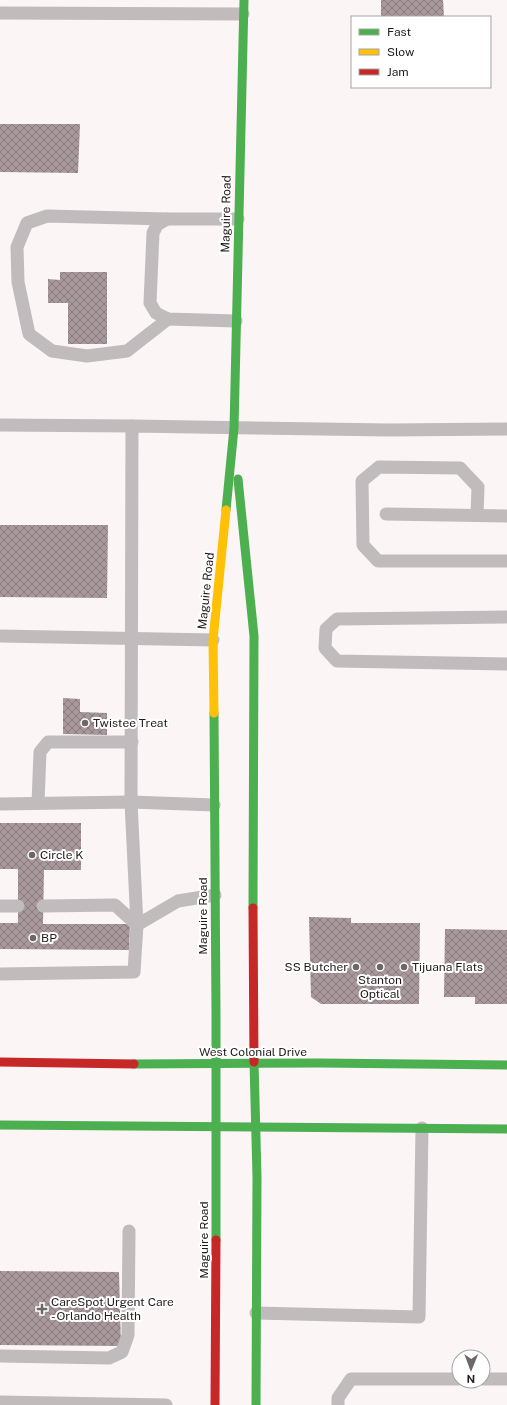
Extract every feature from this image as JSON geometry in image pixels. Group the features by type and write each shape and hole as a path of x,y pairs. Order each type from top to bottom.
{"main road":[{"name":"Maguire Road","path":"215,1405 216,1177 214,1127 215,895 213,640 234,428 244,0"},
{"name":"Maguire Road","path":"234,428 254,636 253,1014 257,1177 256,1405"},
{"name":"West Colonial Drive","path":"0,1062 507,1065"},
{"path":"0,1125 507,1130"}],"lane":[{"path":"0,13 243,14"},
{"path":"168,319 127,351 87,356 52,350 29,334 18,282 17,247 27,223 48,216 238,219"},
{"path":"167,219 157,225 153,233 150,303 156,313 168,319 236,321"},
{"path":"0,425 389,430 507,429"},
{"path":"0,974 134,972 136,925 131,802 132,426"},
{"path":"477,515 478,487 460,468 379,467 362,481 363,546 378,561 507,561"},
{"path":"386,514 507,516"},
{"path":"507,617 337,619 326,629 325,648 337,661 507,664"},
{"path":"0,636 213,640"},
{"path":"38,803 40,752 48,742 132,742"},
{"path":"0,804 131,802 214,805"},
{"path":"136,925 178,901 215,895"},
{"path":"43,906 115,905 136,925"},
{"path":"0,906 18,906"},
{"path":"256,1313 419,1317 422,1128"},
{"path":"0,1356 109,1358 122,1352 128,1335 129,1231"},
{"path":"338,1405 338,1398 351,1379 451,1379"},
{"path":"491,1379 507,1379"},
{"path":"0,1402 166,1405"}],"building":[{"path":"381,0 443,0 444,16 381,16"},
{"path":"0,124 80,124 78,173 0,172"},
{"path":"60,272 107,272 107,344 68,344 68,303 48,303 48,279 60,280"},
{"path":"0,525 108,525 107,598 0,597"},
{"name":"Twistee Treat","path":"63,698 80,699 80,712 107,713 107,735 63,734"},
{"path":"0,823 81,823 81,870 44,870 43,924 130,924 129,950 0,949 0,923 18,923 18,869 0,869"},
{"path":"309,917 351,918 351,923 420,923 419,1004 321,1004 311,997"},
{"path":"445,929 507,930 507,1004 475,1004 475,997 444,997"},
{"path":"0,1271 119,1272 121,1346 0,1345"}],"traffic: fast":[{"path":"226,510 234,428 244,0"},
{"path":"238,479 254,636 253,908"},
{"path":"214,713 216,1240"},
{"path":"254,1062 257,1177 256,1405"},
{"path":"134,1064 320,1063 507,1065"},
{"path":"0,1125 507,1129"}],"traffic: slow":[{"path":"214,713 213,640 226,510"}],"traffic: jam":[{"path":"253,908 254,1062"},
{"path":"0,1062 134,1064"},
{"path":"215,1405 216,1240"}],"place":[{"name":"Twistee Treat","path":"85,723"},
{"name":"Circle K","path":"32,855"},
{"name":"BP","path":"33,938"},
{"name":"SS Butcher","path":"356,967"},
{"name":"Stanton Optical","path":"380,967"},
{"name":"Tijuana Flats","path":"404,967"},
{"name":"CareSpot Urgent Care - Orlando Health","path":"42,1309"}]}
